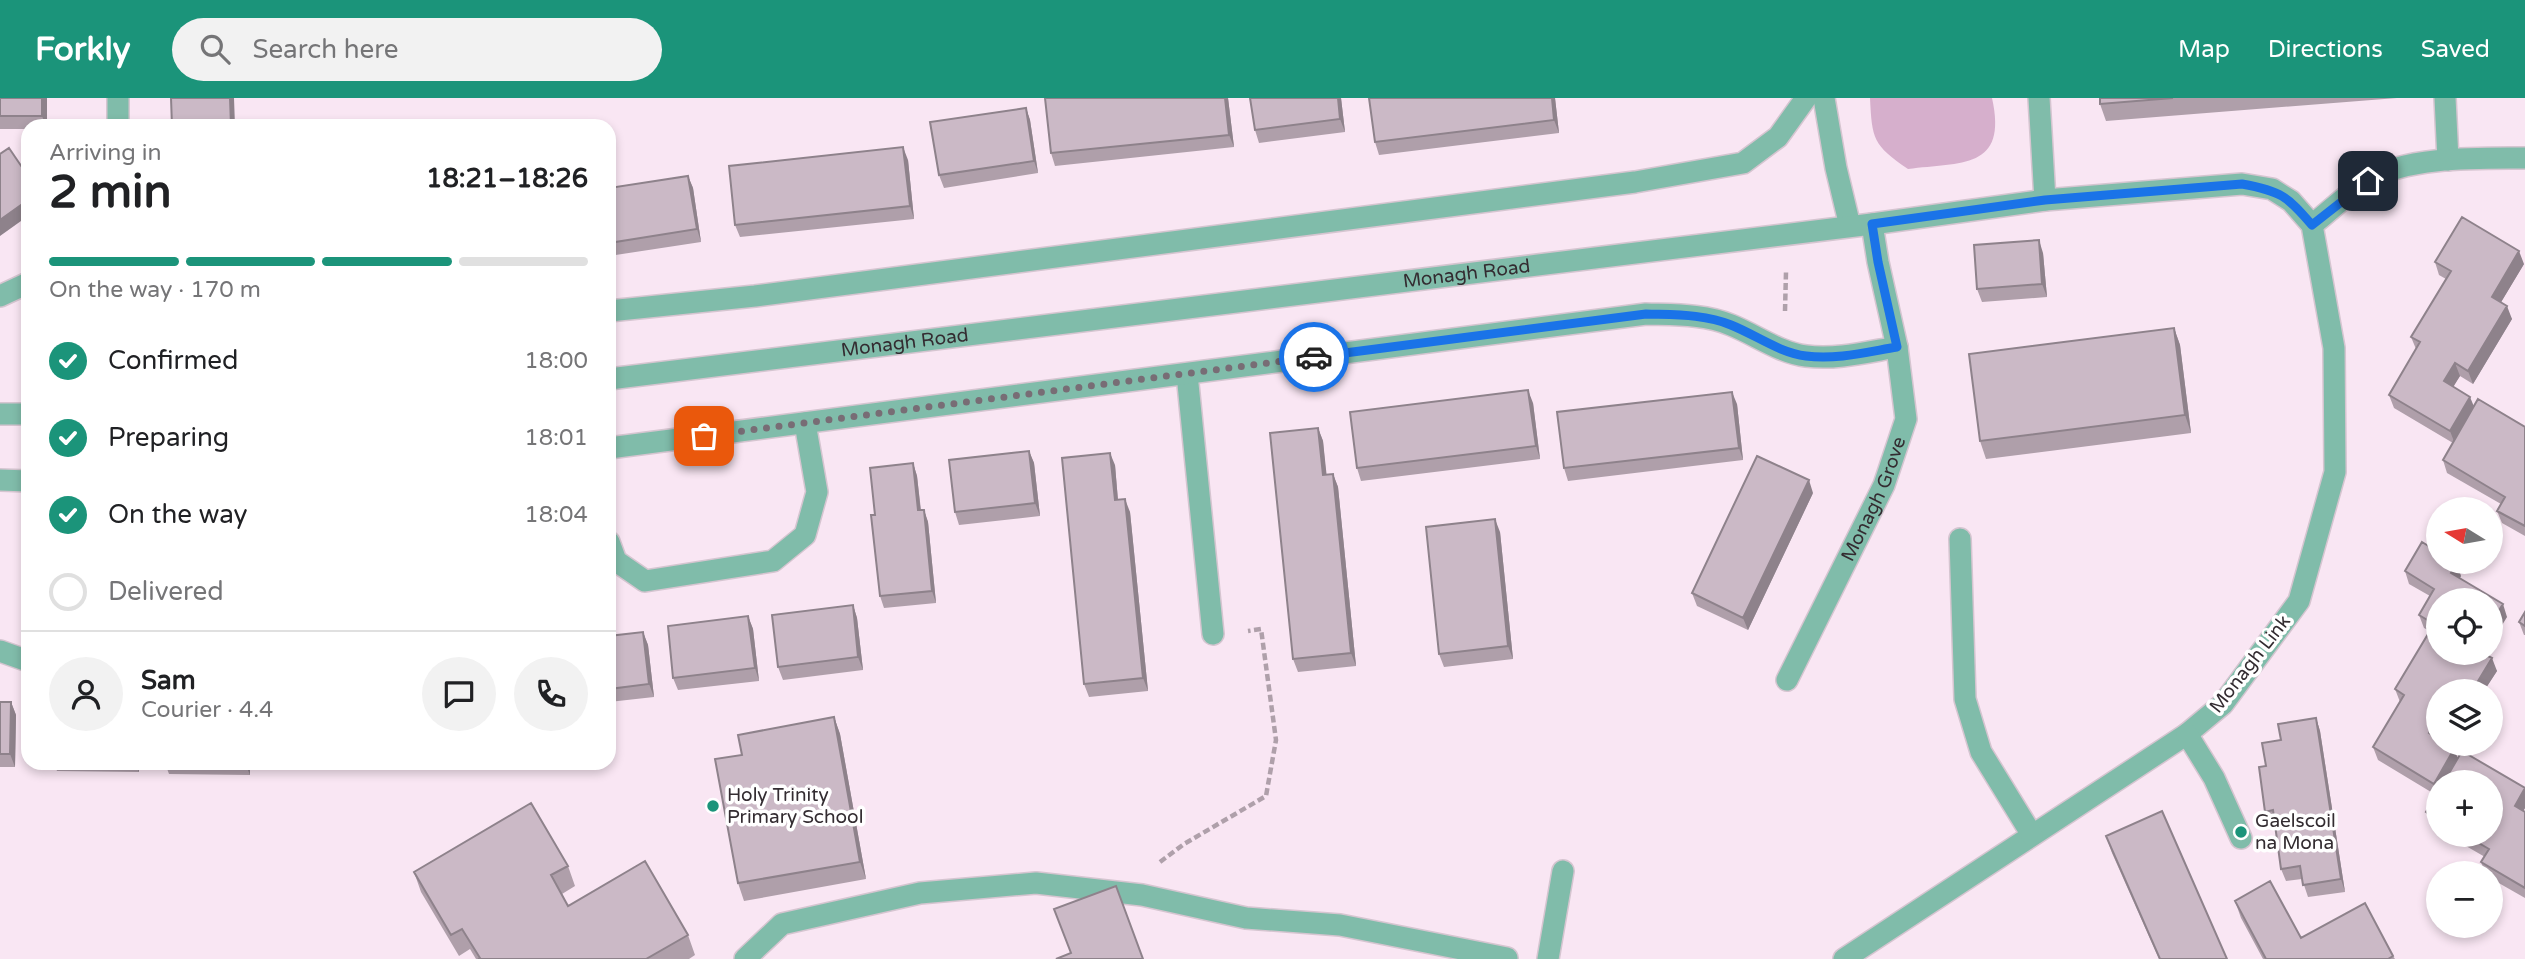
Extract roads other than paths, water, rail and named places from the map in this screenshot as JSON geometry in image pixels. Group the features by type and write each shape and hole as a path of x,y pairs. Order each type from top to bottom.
{"street":[{"path":"118,98 118,119"},
{"path":"616,310 755,296 1635,182 1743,163 1778,137 1806,98"},
{"path":"1824,98 1838,179 1850,226"},
{"path":"2039,98 2045,200"},
{"path":"2445,98 2448,160"},
{"path":"2312,225 2368,181 2393,169 2448,160 2525,158"},
{"name":"Monagh Road","path":"616,378 1872,224 2045,200 2242,184 2272,189 2291,201 2312,225"},
{"name":"Monagh Grove","path":"1787,680 1884,485 1906,419 1897,347 1872,224"},
{"name":"Monagh Link","path":"1844,959 2187,734 2223,704 2299,601 2335,472 2334,348 2312,225"},
{"path":"0,296 21,286"},
{"path":"616,447 1646,314 1693,316 1729,324 1772,345 1805,356 1846,356 1897,347"},
{"path":"1187,374 1213,634"},
{"path":"0,414 21,414"},
{"path":"616,561 645,581 773,561 805,536 817,492 805,423"},
{"path":"0,480 21,481"},
{"path":"1960,539 1965,699 1981,752 2032,835"},
{"path":"0,651 21,658"},
{"path":"2187,734 2214,778 2241,838"},
{"path":"1548,959 1563,871"},
{"path":"745,959 782,925 920,893 1036,883 1155,898 1246,918 1340,925 1409,949 1509,959"}],"place":[{"name":"Holy Trinity Primary School","path":"713,806"},
{"name":"Gaelscoil na Mona","path":"2241,832"}]}
